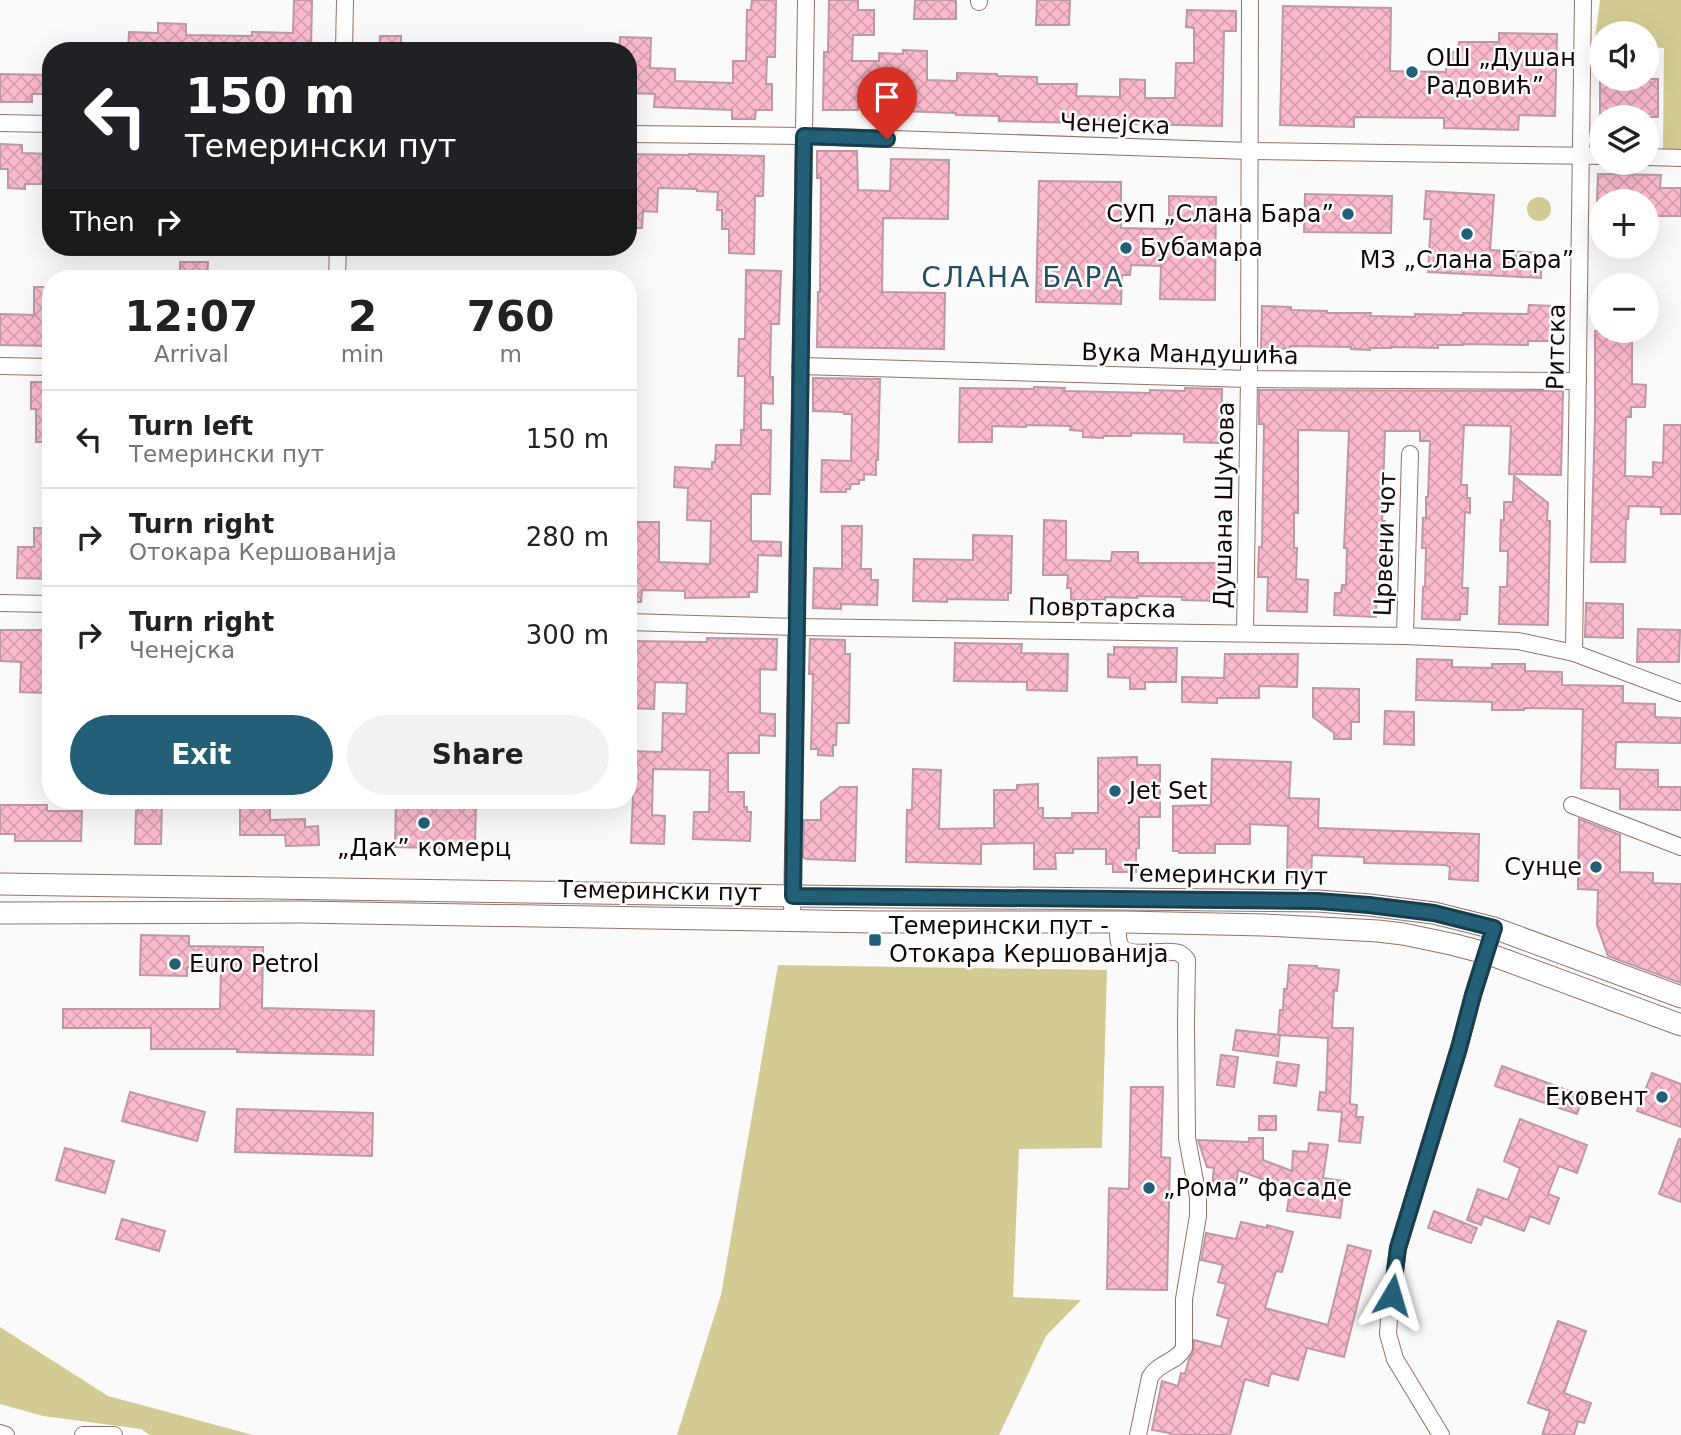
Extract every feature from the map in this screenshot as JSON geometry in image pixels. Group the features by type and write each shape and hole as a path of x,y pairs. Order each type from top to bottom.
{"main road":[{"name":"Темерински пут","path":"0,884 1318,901 1434,913 1494,928 1681,998"},
{"name":"Темерински пут","path":"0,913 301,912 992,923 1118,922 1378,931 1439,941 1486,953 1681,1025"}],"street":[{"path":"344,42 345,0"},
{"path":"792,920 806,0"},
{"name":"Душана Шућова","path":"1245,633 1250,0"},
{"name":"Ритска","path":"1574,653 1583,0"},
{"path":"0,123 42,124"},
{"name":"Ченејска","path":"637,134 1589,156"},
{"path":"1659,157 1681,158"},
{"path":"0,366 42,367"},
{"name":"Вука Мандушића","path":"800,366 1249,379 1578,382"},
{"name":"Црвени чот","path":"1405,636 1410,454"},
{"path":"0,603 42,604"},
{"name":"Повртарска","path":"637,622 1405,636 1518,641 1574,653 1681,693"},
{"path":"1572,805 1681,847"},
{"path":"1118,922 1120,945 1125,950 1133,953 1174,952 1187,960 1186,1138 1198,1197 1198,1216 1185,1299 1184,1348 1181,1354 1161,1364 1150,1377 1138,1435"},
{"path":"1442,1434 1395,1359 1388,1334 1389,1319 1398,1248 1494,928"},
{"path":"0,1433 6,1435"},
{"path":"83,1435 114,1435"}],"shaded area":[{"path":"1600,0 1681,0 1681,150 1663,150 1664,48 1659,48 1659,21 1597,21"},
{"path":"1539,197 1548,200 1551,209 1548,218 1539,221 1530,218 1527,209 1530,200"},
{"path":"778,965 1107,970 1102,1148 1019,1149 1013,1297 1081,1300 1046,1336 999,1435 677,1435 721,1295"},
{"path":"0,1327 108,1396 253,1435 150,1435 141,1429 43,1416 0,1404"}],"building":[{"path":"294,0 312,0 311,42 128,42 129,32 158,33 158,23 186,24 186,35 252,36 252,32 293,33"},
{"path":"752,0 776,0 775,57 767,57 766,84 772,84 772,110 756,110 755,119 732,119 732,110 654,107 655,94 637,93 637,42 620,42 620,37 651,38 650,68 675,69 675,81 733,83 733,61 746,61 747,10 751,10"},
{"path":"829,0 858,0 858,10 874,10 874,35 853,35 852,61 879,61 879,53 927,51 927,80 957,81 957,73 1037,77 1037,84 1077,84 1076,96 1120,97 1120,79 1145,80 1145,98 1175,98 1176,63 1194,63 1194,28 1186,27 1187,10 1236,11 1236,31 1224,31 1222,126 999,121 999,116 900,111 900,85 869,85 869,92 859,91 858,110 823,110 824,52 828,52"},
{"path":"915,0 956,0 956,19 914,19"},
{"path":"1037,0 1070,0 1069,25 1036,25"},
{"path":"1283,6 1391,8 1390,71 1446,72 1446,58 1452,58 1452,52 1458,52 1459,42 1499,42 1499,33 1557,34 1555,116 1519,115 1518,130 1444,128 1444,118 1354,117 1354,127 1280,125"},
{"path":"380,36 401,36 401,42 380,42"},
{"path":"0,74 42,75 42,94 32,94 32,102 0,102"},
{"path":"1600,91 1658,91 1658,105 1600,105"},
{"path":"0,144 22,145 22,153 42,154 42,184 25,184 25,189 8,188 8,169 0,169"},
{"path":"817,151 857,151 858,190 890,191 891,159 949,160 948,219 883,218 882,292 945,293 944,349 817,347 821,178 817,178"},
{"path":"637,154 764,156 763,196 755,196 754,254 729,253 729,229 722,229 722,210 717,210 718,192 658,188 657,212 643,211 642,228 637,228"},
{"path":"1598,175 1661,175 1660,188 1681,188 1681,216 1659,216 1659,189 1597,189"},
{"name":"Бубамара","path":"1039,181 1121,182 1121,228 1169,229 1169,196 1216,197 1215,300 1160,299 1161,266 1131,265 1130,275 1122,275 1121,304 1036,302"},
{"name":"МЗ „Слана Бара”","path":"1426,191 1494,195 1490,250 1542,253 1541,278 1428,272 1431,219 1424,219"},
{"name":"СУП „Слана Бара”","path":"1305,194 1392,196 1391,233 1304,232"},
{"path":"180,262 208,262 208,270 180,270"},
{"path":"746,270 781,271 779,324 771,324 770,377 773,377 773,404 761,403 761,430 771,430 770,494 751,494 751,541 781,542 781,556 758,555 757,592 749,592 749,597 685,598 685,591 642,590 641,602 637,602 637,522 659,522 659,562 710,564 711,521 687,520 688,488 674,487 675,467 712,469 716,445 741,445 741,430 744,430 745,376 738,376 739,339 745,339"},
{"path":"34,287 42,287 42,346 0,345 0,314 34,315"},
{"path":"1529,305 1554,306 1553,341 1528,341 1528,345 1463,344 1438,345 1438,348 1391,347 1370,350 1351,347 1261,348 1262,306 1291,307 1291,310 1327,313 1415,317 1415,314 1528,314"},
{"path":"1595,343 1632,343 1632,384 1646,385 1645,407 1631,407 1631,417 1626,417 1625,476 1653,477 1653,462 1663,463 1664,425 1681,425 1681,514 1661,514 1661,507 1629,506 1625,562 1591,562"},
{"path":"813,378 880,379 876,475 864,474 864,480 859,480 859,484 851,484 846,492 821,492 822,460 851,461 852,414 813,411"},
{"path":"31,382 42,382 42,442 36,442 36,409 31,409"},
{"path":"960,388 1065,388 1064,391 1150,393 1150,390 1185,391 1185,388 1222,389 1221,443 1184,442 1184,434 1131,433 1131,436 1083,437 1083,431 1070,430 1071,426 1026,425 992,426 992,442 959,442"},
{"path":"1259,390 1563,391 1561,475 1509,474 1511,426 1464,425 1461,485 1467,485 1467,498 1470,498 1470,513 1465,512 1462,588 1468,588 1467,614 1460,614 1460,620 1422,619 1426,548 1422,548 1423,518 1426,518 1428,497 1430,441 1420,441 1420,431 1385,431 1382,521 1385,521 1385,543 1382,543 1380,583 1377,583 1376,617 1334,615 1335,593 1341,593 1342,585 1346,585 1347,548 1344,548 1349,431 1298,430 1298,513 1294,513 1294,548 1297,548 1296,579 1308,580 1307,612 1267,611 1268,577 1258,577 1259,547 1262,547 1264,424 1259,424"},
{"path":"1514,476 1548,503 1548,625 1499,624 1500,587 1507,587 1508,551 1500,551 1501,520 1504,520 1504,502 1513,502"},
{"path":"1044,520 1066,521 1066,560 1111,561 1112,552 1138,552 1138,563 1220,563 1219,601 1137,596 1071,600 1071,588 1067,588 1068,575 1043,575"},
{"path":"842,526 862,526 861,569 871,569 871,580 878,580 877,605 841,604 841,609 813,608 814,568 842,569"},
{"path":"34,528 42,528 42,579 17,578 18,547 34,547"},
{"path":"973,535 1012,536 1011,593 1008,593 1008,600 913,601 914,559 973,560"},
{"path":"1586,603 1623,604 1623,638 1585,637"},
{"path":"1638,629 1680,630 1679,662 1637,662"},
{"path":"0,630 42,630 42,693 20,692 21,662 0,661"},
{"path":"707,638 777,639 776,670 760,669 760,713 775,714 775,736 759,735 759,753 728,753 728,792 744,792 744,807 747,807 747,812 751,812 750,841 693,839 694,812 709,812 710,770 653,769 652,815 665,816 664,844 631,843 632,809 637,809 637,751 662,752 663,713 686,714 687,683 655,682 654,709 637,708 637,641 707,642"},
{"path":"810,639 845,640 845,654 850,654 849,723 837,723 833,756 818,755 818,749 811,749 813,674 809,674"},
{"path":"955,643 1022,644 1021,653 1068,654 1067,691 1027,690 1027,682 954,681"},
{"path":"1114,647 1177,648 1176,682 1145,682 1145,689 1130,689 1130,678 1108,677 1108,654 1114,655"},
{"path":"1225,654 1298,654 1297,687 1259,686 1259,698 1217,698 1217,703 1182,702 1182,677 1224,678"},
{"path":"1417,659 1452,660 1452,667 1492,668 1492,664 1525,664 1525,671 1562,672 1562,685 1623,686 1623,703 1655,704 1655,717 1681,718 1681,743 1616,742 1615,769 1658,770 1658,787 1681,787 1681,810 1620,809 1620,789 1581,788 1583,709 1492,710 1492,702 1416,700"},
{"path":"1313,688 1359,689 1359,722 1351,722 1351,739 1334,739 1334,733 1313,717"},
{"path":"1385,711 1414,712 1414,745 1384,744"},
{"path":"1137,757 1137,765 1160,765 1160,817 1139,817 1136,872 1113,872 1113,864 1106,864 1106,849 1073,849 1073,853 1055,853 1056,869 1034,869 1034,843 981,844 981,864 906,862 907,810 912,810 913,769 941,770 939,829 994,828 994,790 1017,790 1017,785 1038,784 1038,808 1043,808 1043,818 1072,818 1072,813 1098,813 1098,758"},
{"path":"1212,759 1291,762 1289,798 1319,799 1318,828 1479,834 1478,881 1449,879 1450,867 1446,865 1364,863 1364,857 1312,855 1311,878 1287,877 1288,826 1250,824 1250,844 1215,844 1215,853 1173,851 1173,806 1211,805"},
{"path":"840,787 857,787 855,861 806,859 803,857 804,820 821,820 821,802"},
{"path":"0,805 42,805 42,809 47,811 82,811 81,841 15,841 15,834 0,834"},
{"path":"162,809 161,844 135,844 138,811"},
{"path":"240,809 270,809 270,820 305,819 305,827 318,826 319,845 286,846 285,835 240,835"},
{"name":"„Дак” комерц","path":"396,809 476,809 475,849 395,847"},
{"path":"1579,819 1620,835 1620,872 1653,873 1653,883 1681,884 1681,983 1608,956 1597,925 1598,890 1578,889"},
{"path":"141,935 189,936 189,946 263,947 262,1008 374,1011 373,1055 237,1052 237,1049 151,1049 151,1028 63,1028 63,1009 220,1009 221,967 187,967 187,976 140,975"},
{"path":"1289,965 1339,970 1337,991 1334,990 1332,1028 1353,1028 1350,1104 1357,1105 1356,1117 1363,1117 1360,1143 1339,1141 1342,1112 1318,1110 1320,1092 1326,1093 1328,1038 1278,1035"},
{"path":"1236,1030 1280,1035 1278,1056 1233,1050"},
{"path":"1221,1055 1238,1057 1234,1087 1217,1085"},
{"path":"1277,1062 1299,1065 1296,1086 1274,1083"},
{"path":"1502,1066 1583,1096 1577,1114 1495,1086"},
{"name":"Ековент","path":"1652,1073 1681,1084 1681,1127 1637,1111"},
{"name":"„Рома” фасаде","path":"1131,1087 1163,1087 1161,1157 1170,1158 1167,1290 1107,1289 1109,1188 1129,1189"},
{"path":"130,1092 205,1112 197,1141 122,1121"},
{"path":"237,1109 373,1113 372,1156 235,1152"},
{"path":"1259,1116 1276,1116 1276,1130 1259,1130"},
{"path":"1520,1119 1587,1145 1577,1173 1559,1166 1548,1194 1559,1198 1549,1224 1530,1216 1524,1231 1484,1216 1481,1225 1467,1220 1478,1189 1508,1200 1520,1168 1504,1161"},
{"path":"1249,1138 1263,1138 1263,1160 1292,1171 1293,1151 1308,1152 1309,1143 1328,1145 1323,1178 1345,1181 1340,1218 1287,1211 1290,1190 1238,1170 1235,1197 1211,1194 1214,1168 1207,1167 1198,1140 1249,1142"},
{"path":"1681,1139 1681,1202 1659,1194"},
{"path":"65,1148 114,1161 105,1193 56,1180"},
{"path":"1434,1211 1477,1228 1471,1243 1428,1228"},
{"path":"122,1219 165,1231 159,1251 116,1239"},
{"path":"1241,1222 1293,1232 1282,1272 1276,1271 1265,1308 1328,1325 1348,1245 1371,1251 1344,1357 1307,1348 1298,1380 1271,1373 1268,1386 1245,1379 1230,1435 1170,1435 1152,1430 1162,1381 1178,1386 1181,1373 1185,1374 1193,1353 1194,1340 1221,1347 1229,1319 1217,1315 1226,1284 1218,1282 1223,1265 1201,1260 1206,1233 1236,1239"},
{"path":"1558,1321 1586,1331 1564,1393 1591,1403 1584,1423 1578,1421 1574,1435 1542,1435 1550,1411 1528,1403"}],"place":[{"name":"ОШ „Душан Радовић”","path":"1412,72"},
{"name":"СУП „Слана Бара”","path":"1348,214"},
{"name":"МЗ „Слана Бара”","path":"1467,234"},
{"name":"Бубамара","path":"1126,248"},
{"name":"Jet Set","path":"1115,791"},
{"name":"„Дак” комерц","path":"424,823"},
{"name":"Сунце","path":"1596,867"},
{"name":"Темерински пут - Отокара Кершованија","path":"875,940"},
{"name":"Euro Petrol","path":"175,964"},
{"name":"Ековент","path":"1662,1097"},
{"name":"„Рома” фасаде","path":"1149,1188"}],"district":[{"name":"СЛАНА БАРА","path":"1023,277"}],"route":[{"path":"887,139 804,136 793,896 1318,901 1434,913 1494,928 1398,1248 1392,1295"}]}
